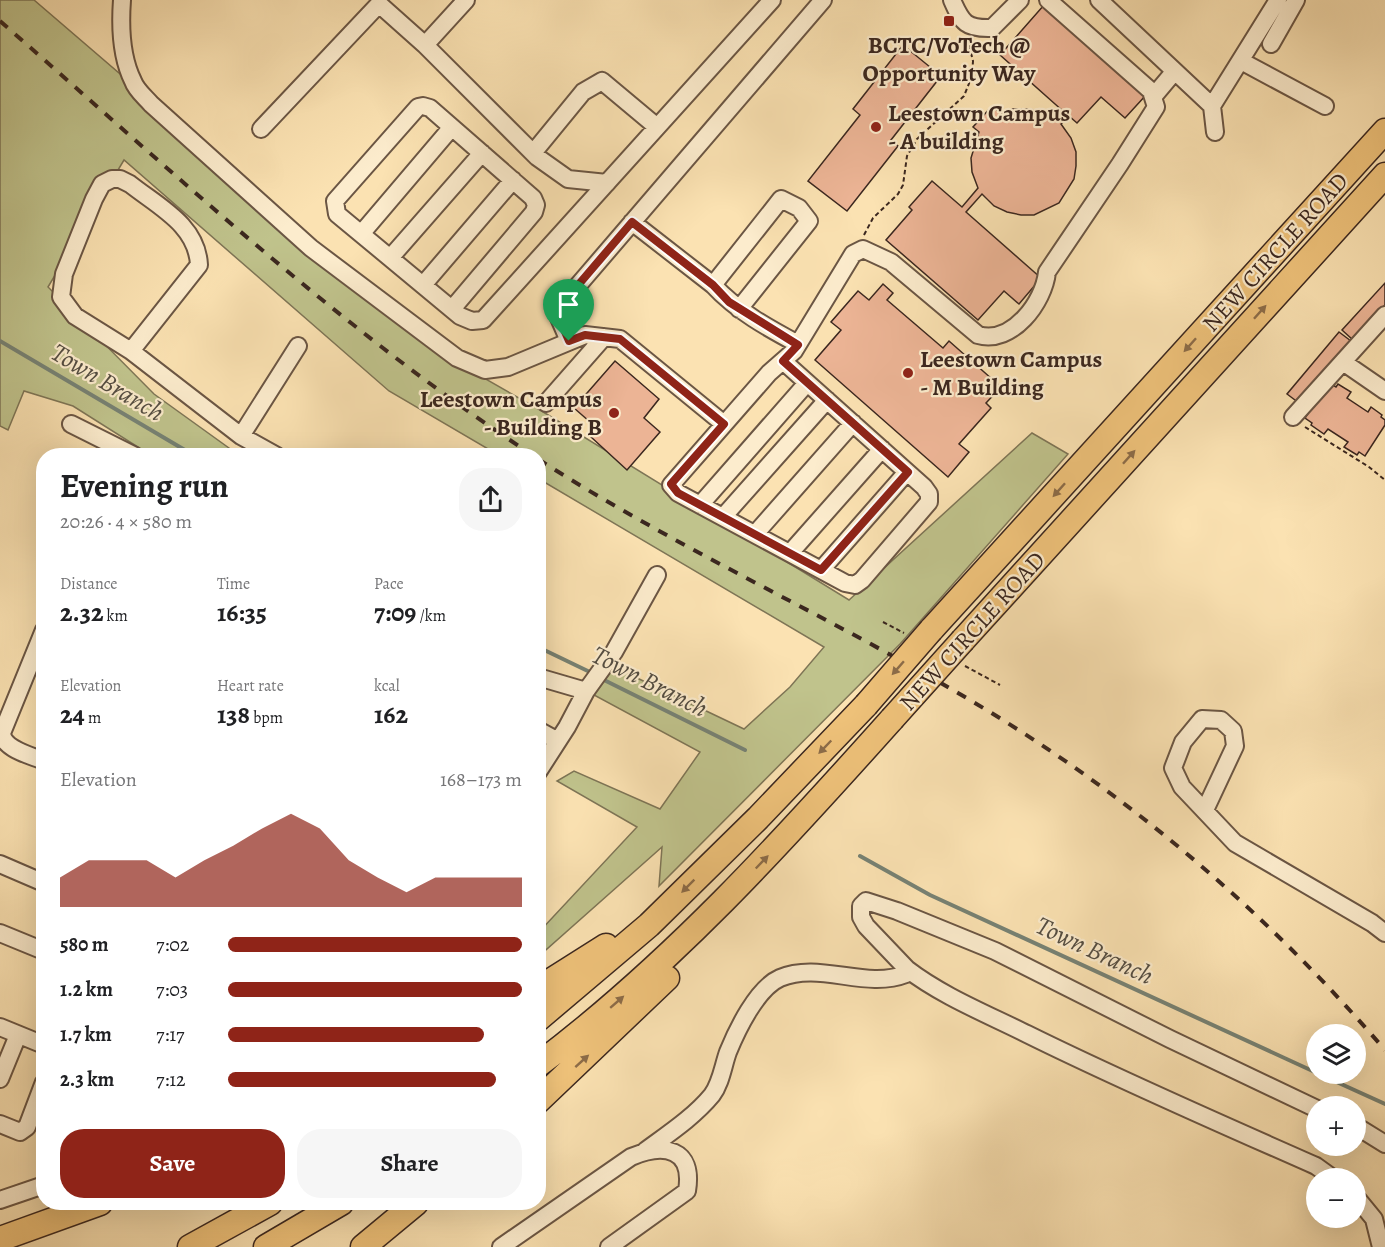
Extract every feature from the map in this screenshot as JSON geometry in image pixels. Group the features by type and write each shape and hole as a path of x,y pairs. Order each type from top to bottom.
{"highway":[{"name":"NEW CIRCLE ROAD","path":"546,1012 649,925 758,818 866,705 931,630 1385,131"},
{"name":"NEW CIRCLE ROAD","path":"546,1058 635,986 706,919 777,846 1385,175"},
{"path":"546,1093 686,959 706,919"},
{"path":"546,984 596,951 649,925"},
{"path":"0,1239 81,1210"},
{"path":"190,1247 257,1210"},
{"path":"266,1247 329,1210"},
{"path":"363,1247 408,1210"}],"street":[{"path":"122,0 120,20 124,53 133,83 151,104 310,248 469,364 485,370 508,367 585,335 620,339 724,424"},
{"path":"425,45 466,0"},
{"path":"452,309 534,212 536,205 533,198 430,108 423,105 418,107 335,201 337,214 460,316 472,321 483,320 772,0"},
{"path":"569,341 556,311 823,0"},
{"path":"952,0 960,18 969,26 980,29 993,28 1020,0"},
{"path":"783,361 908,472 929,494 929,502 862,580 855,585 845,583 678,493 671,484 769,373 798,345 853,254 863,249 891,262 978,335 988,338 1005,335 1034,308 1046,288 1047,272 1156,107 1151,91 1048,0"},
{"path":"1099,0 1212,106"},
{"path":"1271,44 1278,0"},
{"path":"1215,132 1212,106 1241,61 1296,0"},
{"path":"261,129 378,4 425,45 533,153 568,179 607,183"},
{"path":"1241,61 1325,106"},
{"path":"1153,97 1174,72"},
{"path":"533,153 583,92 602,81 657,127"},
{"path":"361,234 452,127"},
{"path":"390,258 482,153"},
{"path":"131,351 199,265 198,251 187,229 130,184 120,179 112,179 102,184 94,199 64,274 61,297 75,316 131,351 241,436 263,448"},
{"path":"423,285 513,180"},
{"path":"713,285 781,199 799,208 809,221 740,309"},
{"path":"632,222 740,309 798,345"},
{"path":"1293,417 1385,315"},
{"path":"546,403 604,337"},
{"path":"241,436 298,346"},
{"path":"1343,362 1385,391"},
{"path":"700,505 807,383"},
{"path":"723,517 827,400"},
{"path":"754,534 853,423"},
{"path":"71,424 119,448"},
{"path":"789,553 882,449"},
{"path":"821,570 908,472"},
{"path":"546,760 614,652 657,575"},
{"path":"36,650 2,733 2,738 7,744 36,757"},
{"path":"546,679 590,687"},
{"path":"1204,810 1235,746 1233,731 1221,720 1202,719 1183,742 1173,768 1182,787 1235,843 1372,923 1385,933"},
{"path":"546,731 563,734"},
{"path":"0,864 36,880"},
{"path":"1306,1104 994,951 887,907 866,901 862,903 861,917 866,926 907,969 947,993 1072,1056 1319,1168"},
{"path":"0,933 36,948"},
{"path":"645,1151 693,1114 712,1095 742,1022 758,998 778,979 797,973 814,972 879,980 906,974 907,969"},
{"path":"0,1027 36,1042"},
{"path":"0,1079 18,1035"},
{"path":"0,1124 20,1132 27,1127 36,1103"},
{"path":"1366,1132 1385,1144"},
{"path":"501,1247 631,1157 660,1148 675,1152 685,1162 689,1178 687,1191 609,1247"},
{"path":"0,1200 36,1188"},
{"path":"1366,1209 1374,1219 1381,1247"}],"path":[{"path":"863,249 863,235 873,218 898,194 903,185 907,156 917,139 964,96 972,76 973,61 960,18"},
{"path":"1293,417 1385,480"}],"green space":[{"path":"0,0 34,0 454,361 540,410 849,600 1032,433 1068,454 900,644 659,886 662,847 546,950 546,924 637,827 557,781 574,771 660,809 700,752 594,695 614,667 744,729 790,687 824,647 546,483 546,448 486,448 389,391 124,160 48,287 154,394 229,448 139,448 73,406 24,391 8,430 0,426"}],"building":[{"path":"1044,5 1146,95 1125,118 1101,97 1077,123 1069,116 1061,124 1071,138 1076,152 1076,166 1074,179 1059,203 1034,215 1021,215 994,206 982,194 966,212 1041,278 1019,304 1004,291 978,320 886,240 912,210 909,207 932,181 962,207 978,188 972,172 971,158 979,132 973,127 992,106 1001,114 1013,109 1028,109 1041,111 1057,120 1064,112 1000,55"},
{"name":"Leestown Campus - A building","path":"903,45 941,76 891,140 898,146 847,211 808,181 860,115 853,109"},
{"path":"1385,283 1385,305 1353,340 1342,330"},
{"name":"Leestown Campus - M Building","path":"883,284 893,293 887,300 943,348 949,341 1001,387 986,403 991,408 959,444 969,452 948,477 815,360 841,330 831,322 858,291 869,300"},
{"path":"1339,332 1351,341 1299,403 1287,394"},
{"name":"Leestown Campus - Building B","path":"615,361 659,399 644,418 660,432 627,470 591,437 598,429 574,408"},
{"path":"1328,382 1336,387 1338,384 1351,392 1347,398 1368,412 1371,407 1385,420 1385,425 1365,456 1359,452 1357,455 1344,447 1348,442 1328,429 1324,434 1305,418"}],"waterway":[{"name":"Town Branch","path":"0,341 181,448"},
{"name":"Town Branch","path":"546,651 594,674"},
{"name":"Town Branch","path":"600,678 745,750"},
{"name":"Town Branch","path":"860,856 930,895 1306,1068"},
{"name":"Town Branch","path":"1341,1084 1385,1104"}],"railway":[{"path":"0,21 194,192 326,303 393,356 522,448"},
{"path":"546,464 641,521 906,663 1018,730 1076,768 1132,810 1239,899 1290,948 1385,1050"}],"place":[{"name":"BCTC/VoTech @ Opportunity Way","path":"949,21"},
{"name":"Leestown Campus - A building","path":"876,127"},
{"name":"Leestown Campus - M Building","path":"908,373"},
{"name":"Leestown Campus - Building B","path":"614,413"}],"route":[{"path":"632,222 713,285 729,302 798,345 783,361 908,472 821,570 678,493 671,484 724,424 620,339 585,335 569,341 556,311 632,222"}]}
